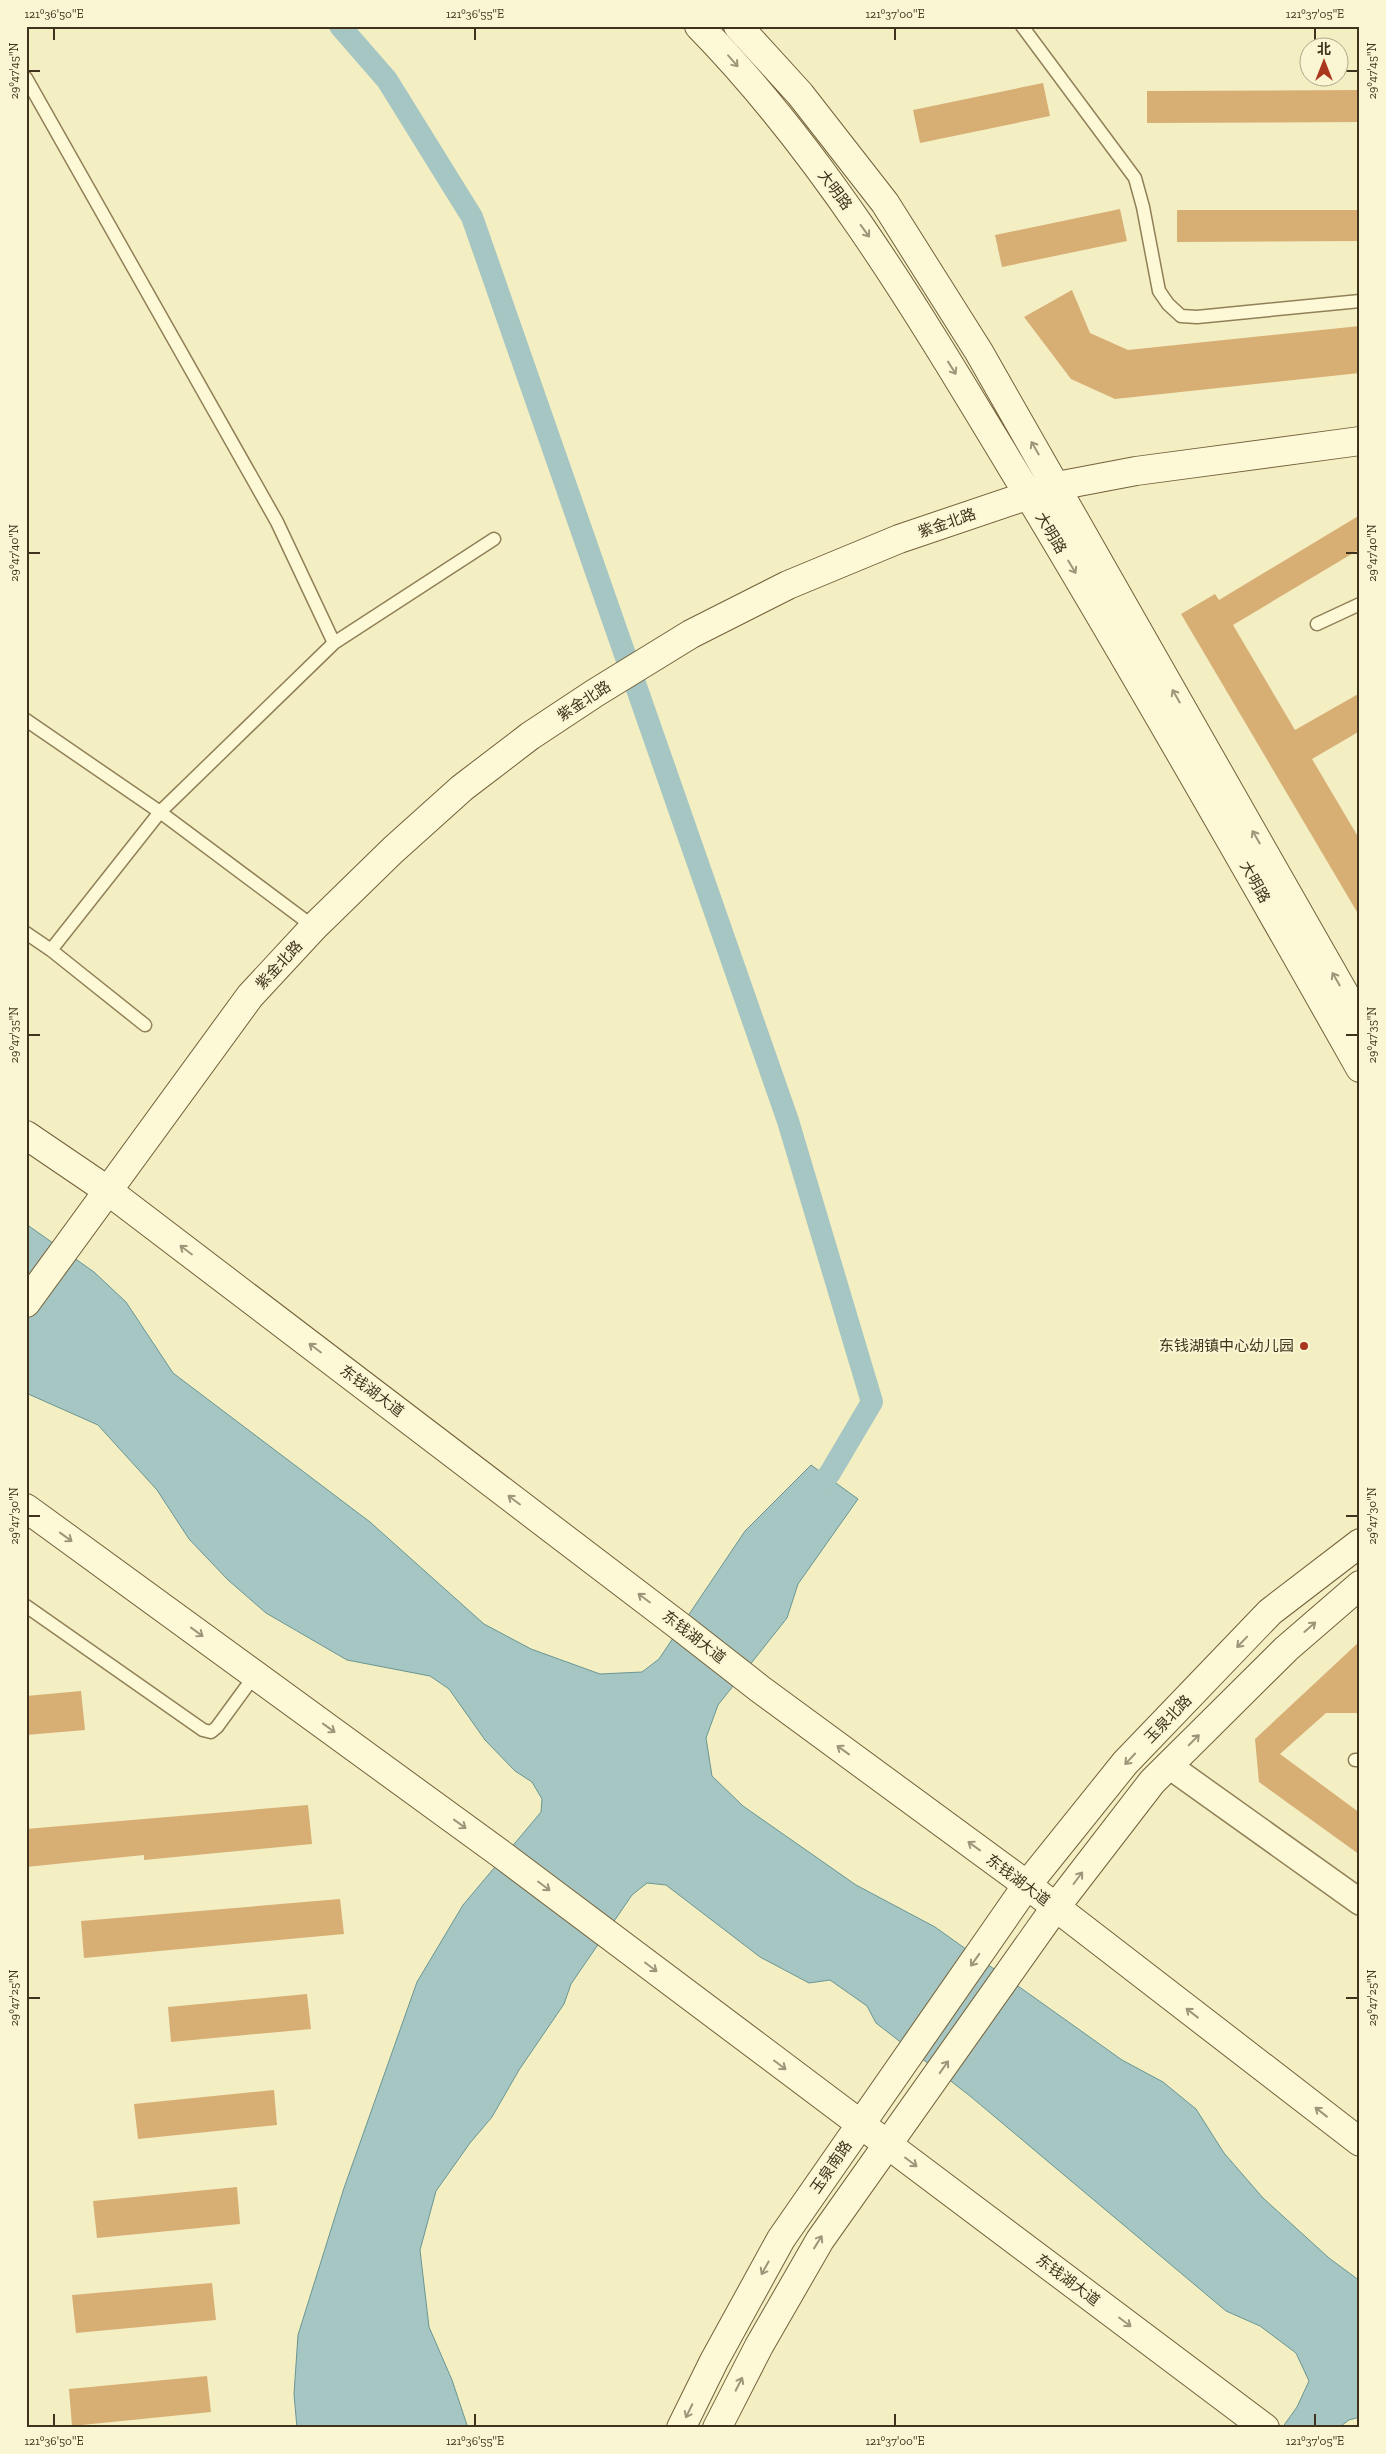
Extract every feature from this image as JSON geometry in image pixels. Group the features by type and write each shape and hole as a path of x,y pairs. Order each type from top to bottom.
{"street":[{"name":"大明路","path":"699,26 729,57 791,132 869,237 1029,495 1203,789 1360,1068"},
{"name":"大明路","path":"738,26 800,94 885,203 979,352 1360,1021"},
{"name":"紫金北路","path":"26,1303 250,996 314,927 462,788 530,736 595,693 691,634 788,585 899,539 1029,495 1057,486 1136,471 1360,441"},
{"name":"东钱湖大道","path":"26,1135 107,1190 760,1689 1027,1885 1360,2142"},
{"name":"东钱湖大道","path":"26,1508 505,1857 860,2126 887,2144 1265,2428"},
{"name":"玉泉北路","path":"1003,1920 1027,1885 1125,1763 1270,1612 1360,1543"},
{"path":"717,2428 759,2346 820,2240 887,2144 916,2107 1055,1908 1152,1782 1168,1765 1286,1649 1360,1585"},
{"path":"1168,1765 1360,1902"},
{"name":"玉泉南路","path":"681,2428 714,2361 781,2239 1003,1920"}],"lane":[{"path":"1022,26 1134,178 1143,207 1159,291 1182,316 1197,317 1360,301"},
{"path":"29,85 277,522 334,643"},
{"path":"51,950 160,812 334,643 494,539"},
{"path":"1317,624 1360,604"},
{"path":"26,720 160,812 314,927"},
{"path":"26,933 51,950 145,1025"},
{"path":"26,1606 203,1730 211,1732 217,1727 256,1675"}],"water":[{"path":"26,1224 94,1272 126,1302 173,1373 370,1522 484,1624 531,1649 600,1674 642,1672 659,1659 745,1531 811,1465 858,1499 798,1584 787,1618 718,1705 706,1738 712,1776 743,1806 856,1885 935,1927 1122,2060 1163,2082 1196,2109 1224,2153 1263,2198 1329,2258 1360,2281 1360,2417 1349,2420 1338,2428 1282,2428 1297,2407 1309,2381 1296,2353 1260,2326 1226,2311 970,2096 876,2023 867,2006 830,1980 809,1983 760,1957 666,1885 647,1883 632,1895 571,1984 564,2004 519,2070 492,2117 470,2143 436,2191 420,2250 429,2327 452,2380 468,2428 297,2428 294,2394 298,2335 344,2188 417,1982 463,1905 541,1812 542,1799 532,1782 515,1771 485,1740 449,1689 430,1676 347,1660 266,1613 228,1580 189,1539 157,1490 98,1425 26,1393"}],"building":[{"path":"1043,83 1050,116 920,143 913,110"},
{"path":"1360,90 1360,122 1147,123 1147,91"},
{"path":"1120,209 1127,241 1002,267 995,235"},
{"path":"1177,210 1360,210 1360,241 1177,242"},
{"path":"1072,290 1090,333 1128,350 1360,326 1360,373 1115,399 1071,379 1024,317"},
{"path":"1360,515 1360,549 1233,625 1295,730 1360,693 1360,731 1312,759 1360,840 1360,917 1181,614 1215,594 1219,600"},
{"path":"1360,1641 1360,1713 1326,1713 1280,1754 1360,1813 1360,1855 1259,1782 1255,1739"},
{"path":"81,1691 85,1730 26,1735 26,1696"},
{"path":"308,1805 312,1844 144,1860 144,1855 26,1867 26,1829"},
{"path":"340,1899 344,1934 84,1958 81,1921"},
{"path":"307,1994 311,2029 171,2042 168,2007"},
{"path":"274,2090 277,2125 138,2139 134,2104"},
{"path":"237,2187 240,2224 97,2238 93,2201"},
{"path":"212,2283 216,2320 76,2333 72,2295"},
{"path":"207,2376 211,2412 72,2426 69,2389"}],"waterway":[{"path":"340,26 387,80 472,217 788,1121 872,1402 830,1473 810,1500"}],"place":[{"name":"东钱湖镇中心幼儿园","path":"1304,1346"}]}
